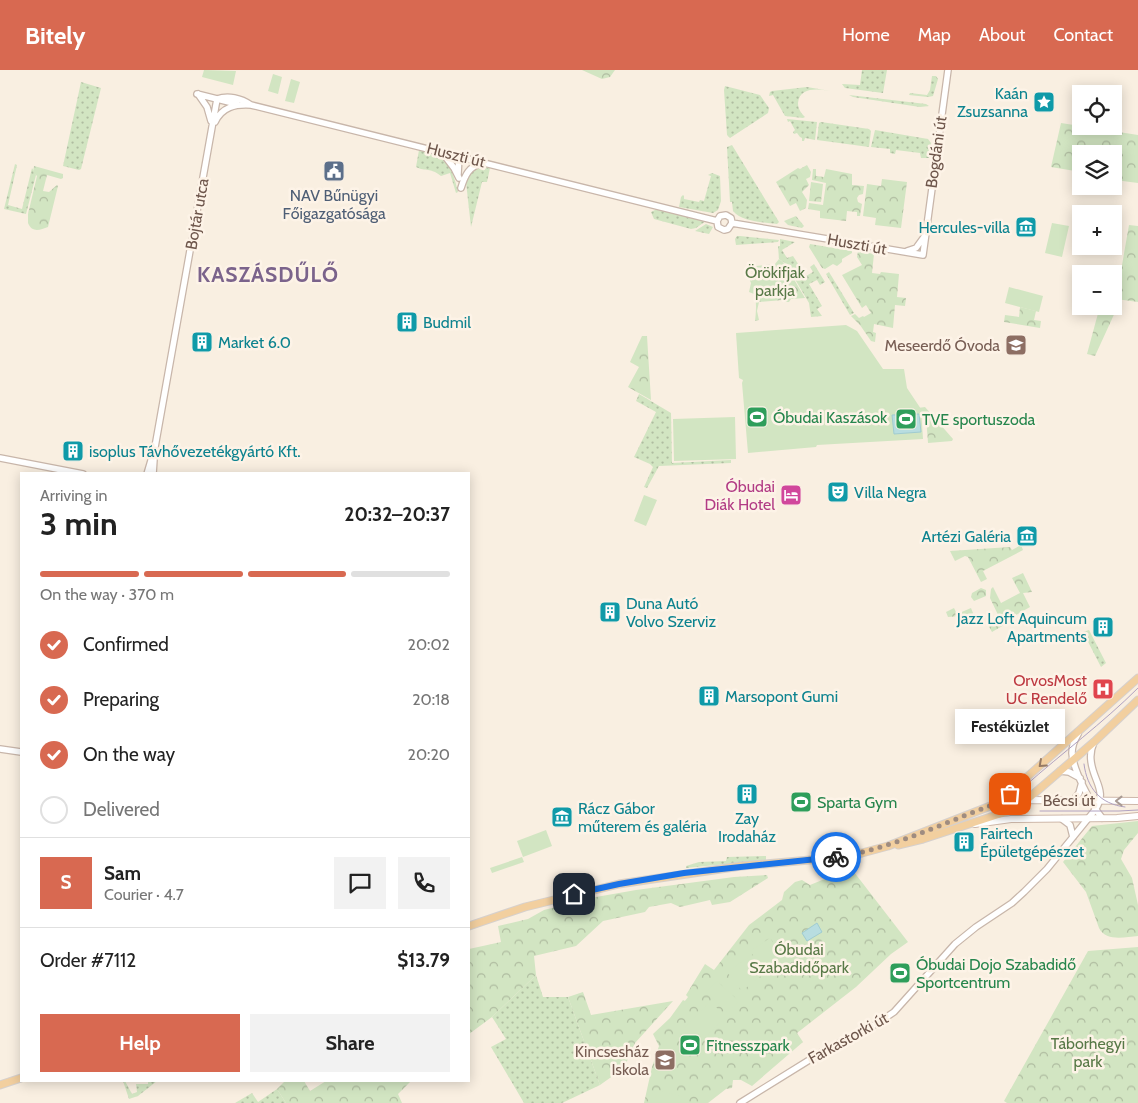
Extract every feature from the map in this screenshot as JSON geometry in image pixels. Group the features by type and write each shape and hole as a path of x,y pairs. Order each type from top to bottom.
{"main road":[{"path":"998,803 1138,678"},
{"path":"960,827 1006,812 1027,800 1094,742 1138,700"},
{"name":"Bécsi út","path":"470,926 524,907 619,884 741,866 832,858 862,853 888,846 998,803 1027,800 1138,801"},
{"name":"Bécsi út","path":"888,846 914,842 960,827 998,820 1138,816"},
{"path":"0,1086 20,1078"}],"street":[{"name":"Bogdáni út","path":"923,255 948,70"},
{"path":"212,126 207,107 197,94 217,100 251,105"},
{"name":"Huszti út","path":"217,100 225,96 245,101 251,105 717,221"},
{"name":"Bojtár utca","path":"153,472 155,447 217,100"},
{"path":"212,126 222,111 239,104"},
{"path":"441,151 459,178"},
{"path":"459,156 458,166 461,188 465,175 471,168 485,162"},
{"path":"726,215 731,218 732,223 728,229 724,230 718,226 717,221 720,216 726,215"},
{"name":"Huszti út","path":"732,223 923,255"},
{"path":"902,252 916,248 926,233"},
{"name":"Bojtár utca","path":"148,472 155,447"},
{"path":"0,458 73,472"},
{"path":"1079,732 1073,746 1073,759 1090,801 1102,818"},
{"path":"1094,742 1090,761 1101,794 1101,801"},
{"path":"0,749 20,752"},
{"path":"1060,772 1069,772 1081,780"},
{"path":"1073,801 1079,793 1081,780"},
{"path":"1088,818 1090,801"},
{"name":"Farkastorki út","path":"740,1103 827,1050 889,1016 955,944 1019,897 1046,869 1101,801"},
{"path":"1060,818 1068,822 1073,837"}],"green space":[{"path":"204,70 236,71 233,85 202,77"},
{"path":"582,70 615,70 610,77 602,79"},
{"path":"862,70 887,70 883,93 845,88 842,84 860,85"},
{"path":"273,74 282,77 278,94 268,91"},
{"path":"932,76 936,76 938,79 933,96 909,95 910,93 927,95 930,90"},
{"path":"291,79 300,82 294,103 285,101"},
{"path":"81,82 101,88 81,169 79,170 63,166"},
{"path":"725,86 760,95 769,108 768,113 730,138 727,135"},
{"path":"807,87 829,91 813,90 803,93 798,103 800,111 805,117 803,118 785,116 773,95 769,96 772,91"},
{"path":"849,95 926,104 929,106 920,107"},
{"path":"787,119 817,122 815,140 805,138 802,141 802,138 797,133 794,134 795,130"},
{"path":"819,123 869,129 871,131 869,147 817,140"},
{"path":"1061,123 1072,125 1072,135 1122,135 1122,133 1138,135 1138,183 1122,181 1122,145 1072,145 1072,170 1051,167"},
{"path":"875,130 928,139 931,143 929,158 921,158 920,153 896,150 895,154 890,153 890,149 871,147"},
{"path":"732,145 779,222 777,224 747,219 733,211 732,202 730,202 727,147"},
{"path":"419,150 436,153 447,162 454,176 458,192 456,193 450,173 441,176 434,171 416,167"},
{"path":"15,164 17,165 8,205 22,209 32,168 36,175 26,214 4,209"},
{"path":"807,165 811,172 810,177 806,179 809,185 802,192 807,200 806,208 800,211 796,203 790,206 776,182 798,168 800,169"},
{"path":"34,166 63,174 61,179 47,175 43,191 49,192 58,186 48,227 36,230 28,223 28,214 37,176 33,172"},
{"path":"482,167 490,168 487,182 482,182 471,227 466,182 471,172"},
{"path":"813,169 816,169 816,176 824,177 826,169 852,174 852,185 864,186 863,194 857,198 858,202 862,204 860,216 857,216 857,212 847,211 846,221 820,218 820,211 808,209 809,203 823,205 826,183 812,180"},
{"path":"712,173 720,176 721,201 718,210 713,213 679,207 683,195 684,199 704,201 711,176 708,175"},
{"path":"882,179 907,182 901,228 875,225 876,218 863,216 867,184 881,186"},
{"path":"811,182 823,184 821,202 809,201"},
{"path":"657,209 706,221 691,229 654,219 651,212"},
{"path":"796,216 804,226 802,228 788,225 784,221"},
{"path":"1052,223 1069,226 1062,257 1045,253"},
{"path":"706,224 713,227 709,234 695,231"},
{"path":"1129,225 1138,226 1138,302 1122,300 1122,265"},
{"path":"737,236 779,240 778,242 736,245 735,239"},
{"path":"780,239 795,242 782,250 787,258 793,256 806,276 813,272 810,267 814,264 825,282 820,285 817,280 809,284 822,306 817,309 822,316 811,317 809,303 786,264 779,259 778,246 780,246"},
{"path":"810,244 852,251 852,253 842,259 842,262 837,266 833,264 825,269 822,268 809,247"},
{"path":"858,251 874,254 872,273 899,274 897,297 906,298 905,306 895,305 893,328 874,324 875,342 871,341 851,316 855,314 859,318 871,313 866,305 862,308 842,275 862,265 857,257"},
{"name":"Örökifjak parkja","path":"779,259 785,264 805,298 791,299 789,302 784,302 783,300 759,302 757,311 759,320 755,321 755,297 754,294 749,292 751,283 748,276 753,273 750,269 752,266 756,268 756,266 775,264"},
{"path":"829,272 854,313 850,315 826,274"},
{"path":"1009,287 1043,296 1039,312 1005,303"},
{"path":"1020,307 1036,311 1034,320 1041,321 1040,328 1004,322 1005,315 1019,317"},
{"path":"1098,315 1114,315 1095,356 1087,354"},
{"path":"846,325 857,331 883,369 904,369 907,388 921,409 923,439 817,445 816,447 748,453 743,380 739,378 736,333"},
{"path":"642,336 647,336 651,400 628,387 639,367 630,362"},
{"path":"639,394 671,413 672,463 731,460 731,463 659,466 647,488 644,487 653,467 634,457 656,412 636,401"},
{"path":"925,407 953,439 952,441 928,443 926,416 919,416 918,408"},
{"path":"735,417 736,459 674,461 673,419"},
{"path":"644,495 657,500 646,526 634,521"},
{"path":"1021,545 1023,550 983,571 987,579 981,582 968,557 965,556 955,561 950,551 1010,547 1012,550"},
{"path":"1023,573 1032,592 1023,593 1030,607 1004,622 1004,625 992,632 988,625 1000,619 990,598 991,589 993,587 1001,603 1020,593 1012,578"},
{"path":"981,588 986,590 986,596 974,601 971,597 972,593"},
{"path":"954,608 957,614 971,608 973,613 972,615 948,617 946,612"},
{"path":"1089,630 1106,663 1101,667 1083,632"},
{"path":"1138,821 1138,833 1124,850 1121,859 1132,878 1138,905 1138,936 1111,937 1099,928 1086,892 1063,862 1092,826"},
{"path":"546,830 552,846 523,857 517,841"},
{"path":"766,856 766,860 686,868 686,866 699,862 726,861 727,857"},
{"path":"522,857 524,862 492,873 490,868"},
{"name":"Óbudai Szabadidőpark","path":"840,869 854,872 908,942 891,954 856,987 797,1033 803,1042 752,1086 741,1080 733,1080 732,1088 726,1089 708,1103 644,1103 659,1046 653,1034 670,1018 683,1000 685,1001 688,997 686,995 705,964 714,970 749,925 782,900 784,892 795,882 802,880 810,885 827,878"},
{"path":"767,875 768,878 730,902 712,905 710,900 680,907 671,903 649,907 645,912 603,921 576,946 534,956 536,975 492,1017 470,1033 470,949 501,942 498,926 528,919 544,910 596,897 734,877"},
{"path":"770,938 784,958 765,972 750,951"},
{"name":"Táborhegyi park","path":"1138,947 1138,1103 1007,1103 1004,1101 1088,951"},
{"path":"747,958 761,976 742,991 727,972"},
{"path":"536,975 543,997 568,997 600,1085 562,1103 524,1103 491,1047 506,1039 492,1017"},
{"path":"717,981 739,1001 728,1013 706,992"},
{"path":"583,992 591,1015 673,1001 635,1043 624,1068 600,1085 568,997"},
{"path":"710,1001 726,1017 697,1045 683,1030"},
{"path":"123,1082 126,1082 132,1094 137,1092 136,1084 156,1082 138,1096 129,1099"},
{"path":"284,1082 305,1082 310,1091 324,1082 410,1082 398,1094 402,1103 286,1103 277,1089"},
{"path":"277,1089 286,1103 235,1103 252,1093 258,1102"},
{"path":"658,1090 683,1097 680,1103 654,1103"}],"water":[{"name":"TVE sportuszoda","path":"919,414 921,432 894,434 892,415"},
{"path":"817,923 822,932 807,941 802,933"}],"tram line":[{"path":"1025,786 1138,688"},
{"path":"1084,764 1088,780 1096,793 1108,802 1125,807"},
{"path":"1040,811 1138,810"}],"way so far":[{"path":"836,857 888,846 998,803 1010,794"}],"place":[{"name":"Kaán Zsuzsanna","path":"1044,102"},
{"name":"NAV Bűnügyi Főigazgatósága","path":"334,171"},
{"name":"Hercules-villa","path":"1026,227"},
{"name":"Budmil","path":"407,322"},
{"name":"Market 6.0","path":"202,342"},
{"name":"Meseerdő Óvoda","path":"1016,345"},
{"name":"Óbudai Kaszások","path":"757,417"},
{"name":"TVE sportuszoda","path":"906,419"},
{"name":"isoplus Távhővezetékgyártó Kft.","path":"73,451"},
{"name":"Villa Negra","path":"838,492"},
{"name":"Óbudai Diák Hotel","path":"791,495"},
{"name":"Artézi Galéria","path":"1027,536"},
{"name":"Duna Autó Volvo Szerviz","path":"610,612"},
{"name":"Jazz Loft Aquincum Apartments","path":"1103,627"},
{"name":"OrvosMost UC Rendelő","path":"1103,689"},
{"name":"Marsopont Gumi","path":"709,696"},
{"name":"Zay Irodaház","path":"747,794"},
{"name":"Festéküzlet","path":"1010,794"},
{"name":"Sparta Gym","path":"801,802"},
{"name":"Rácz Gábor műterem és galéria","path":"562,817"},
{"name":"Fairtech Épületgépészet","path":"964,842"},
{"name":"Óbudai Dojo Szabadidő Sportcentrum","path":"900,973"},
{"name":"Fitnesszpark","path":"690,1045"},
{"name":"Kincsesház Iskola","path":"665,1060"}],"district":[{"name":"KASZÁSDŰLŐ","path":"268,274"}],"route":[{"path":"574,894 684,873 836,857"}]}
